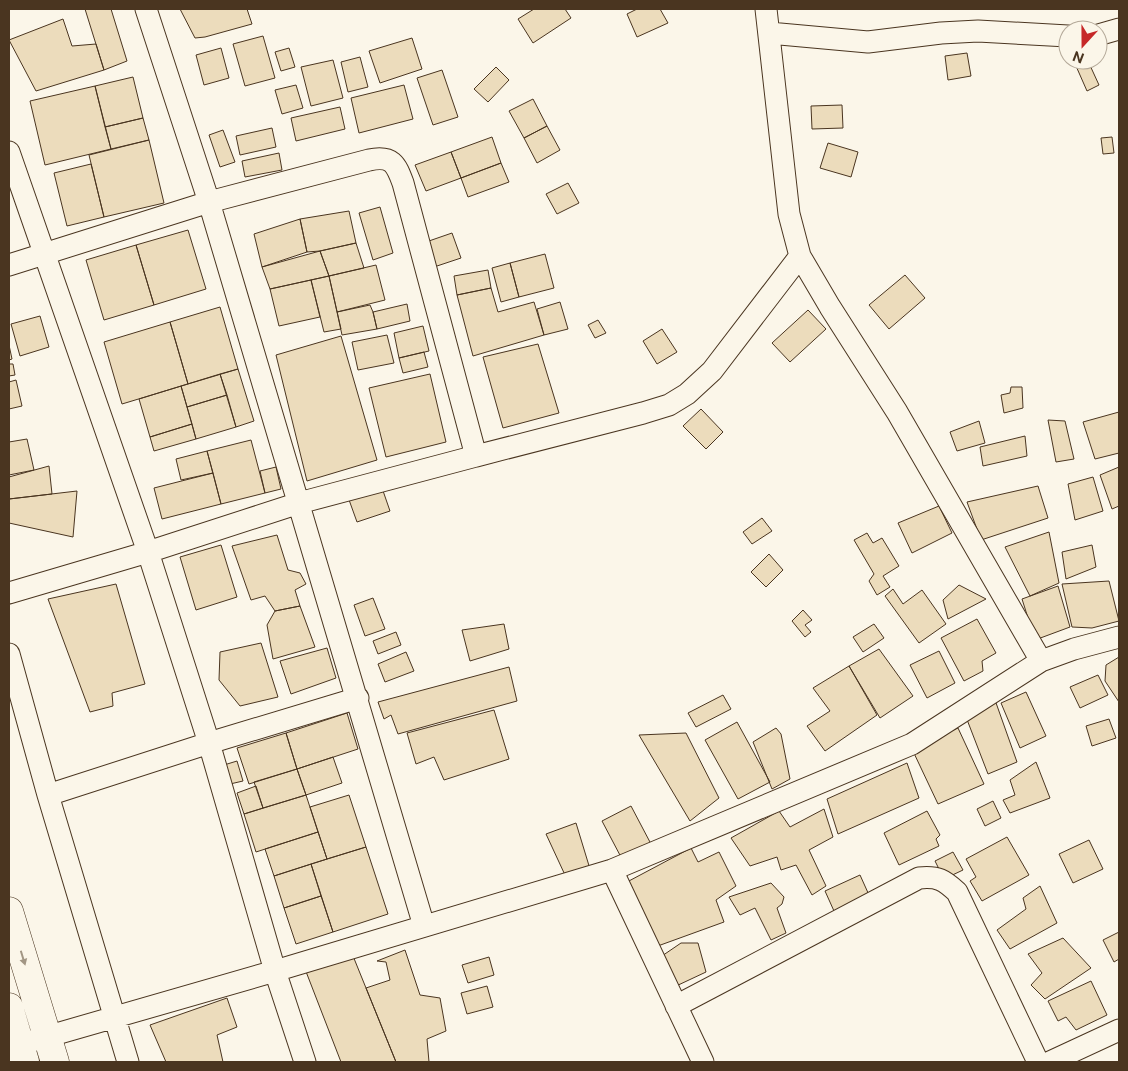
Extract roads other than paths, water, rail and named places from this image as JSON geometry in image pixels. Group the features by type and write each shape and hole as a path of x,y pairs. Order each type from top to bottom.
{"main road":[{"path":"9,911 55,1062"},
{"path":"9,1007 22,1053"}],"street":[{"path":"146,9 210,202 424,926"},
{"path":"766,9 789,214 800,256 897,412 1041,661"},
{"path":"769,34 868,42 941,33 978,31 1058,35"},
{"path":"9,152 148,552 209,743 275,971 305,1062"},
{"path":"9,265 210,202 377,158 392,162 397,167 403,183 476,456"},
{"path":"9,593 148,552 299,503 669,405 687,394 712,371 800,256"},
{"path":"22,1053 47,1036 275,971 612,870 912,744 1041,661 1074,649 1119,637"},
{"path":"9,654 48,795 128,1062"},
{"path":"48,795 209,743 358,698"},
{"path":"612,870 703,1062"},
{"path":"676,1006 919,878 932,876 947,882 957,892 1038,1062"},
{"path":"1050,1062 1119,1030"}]}
